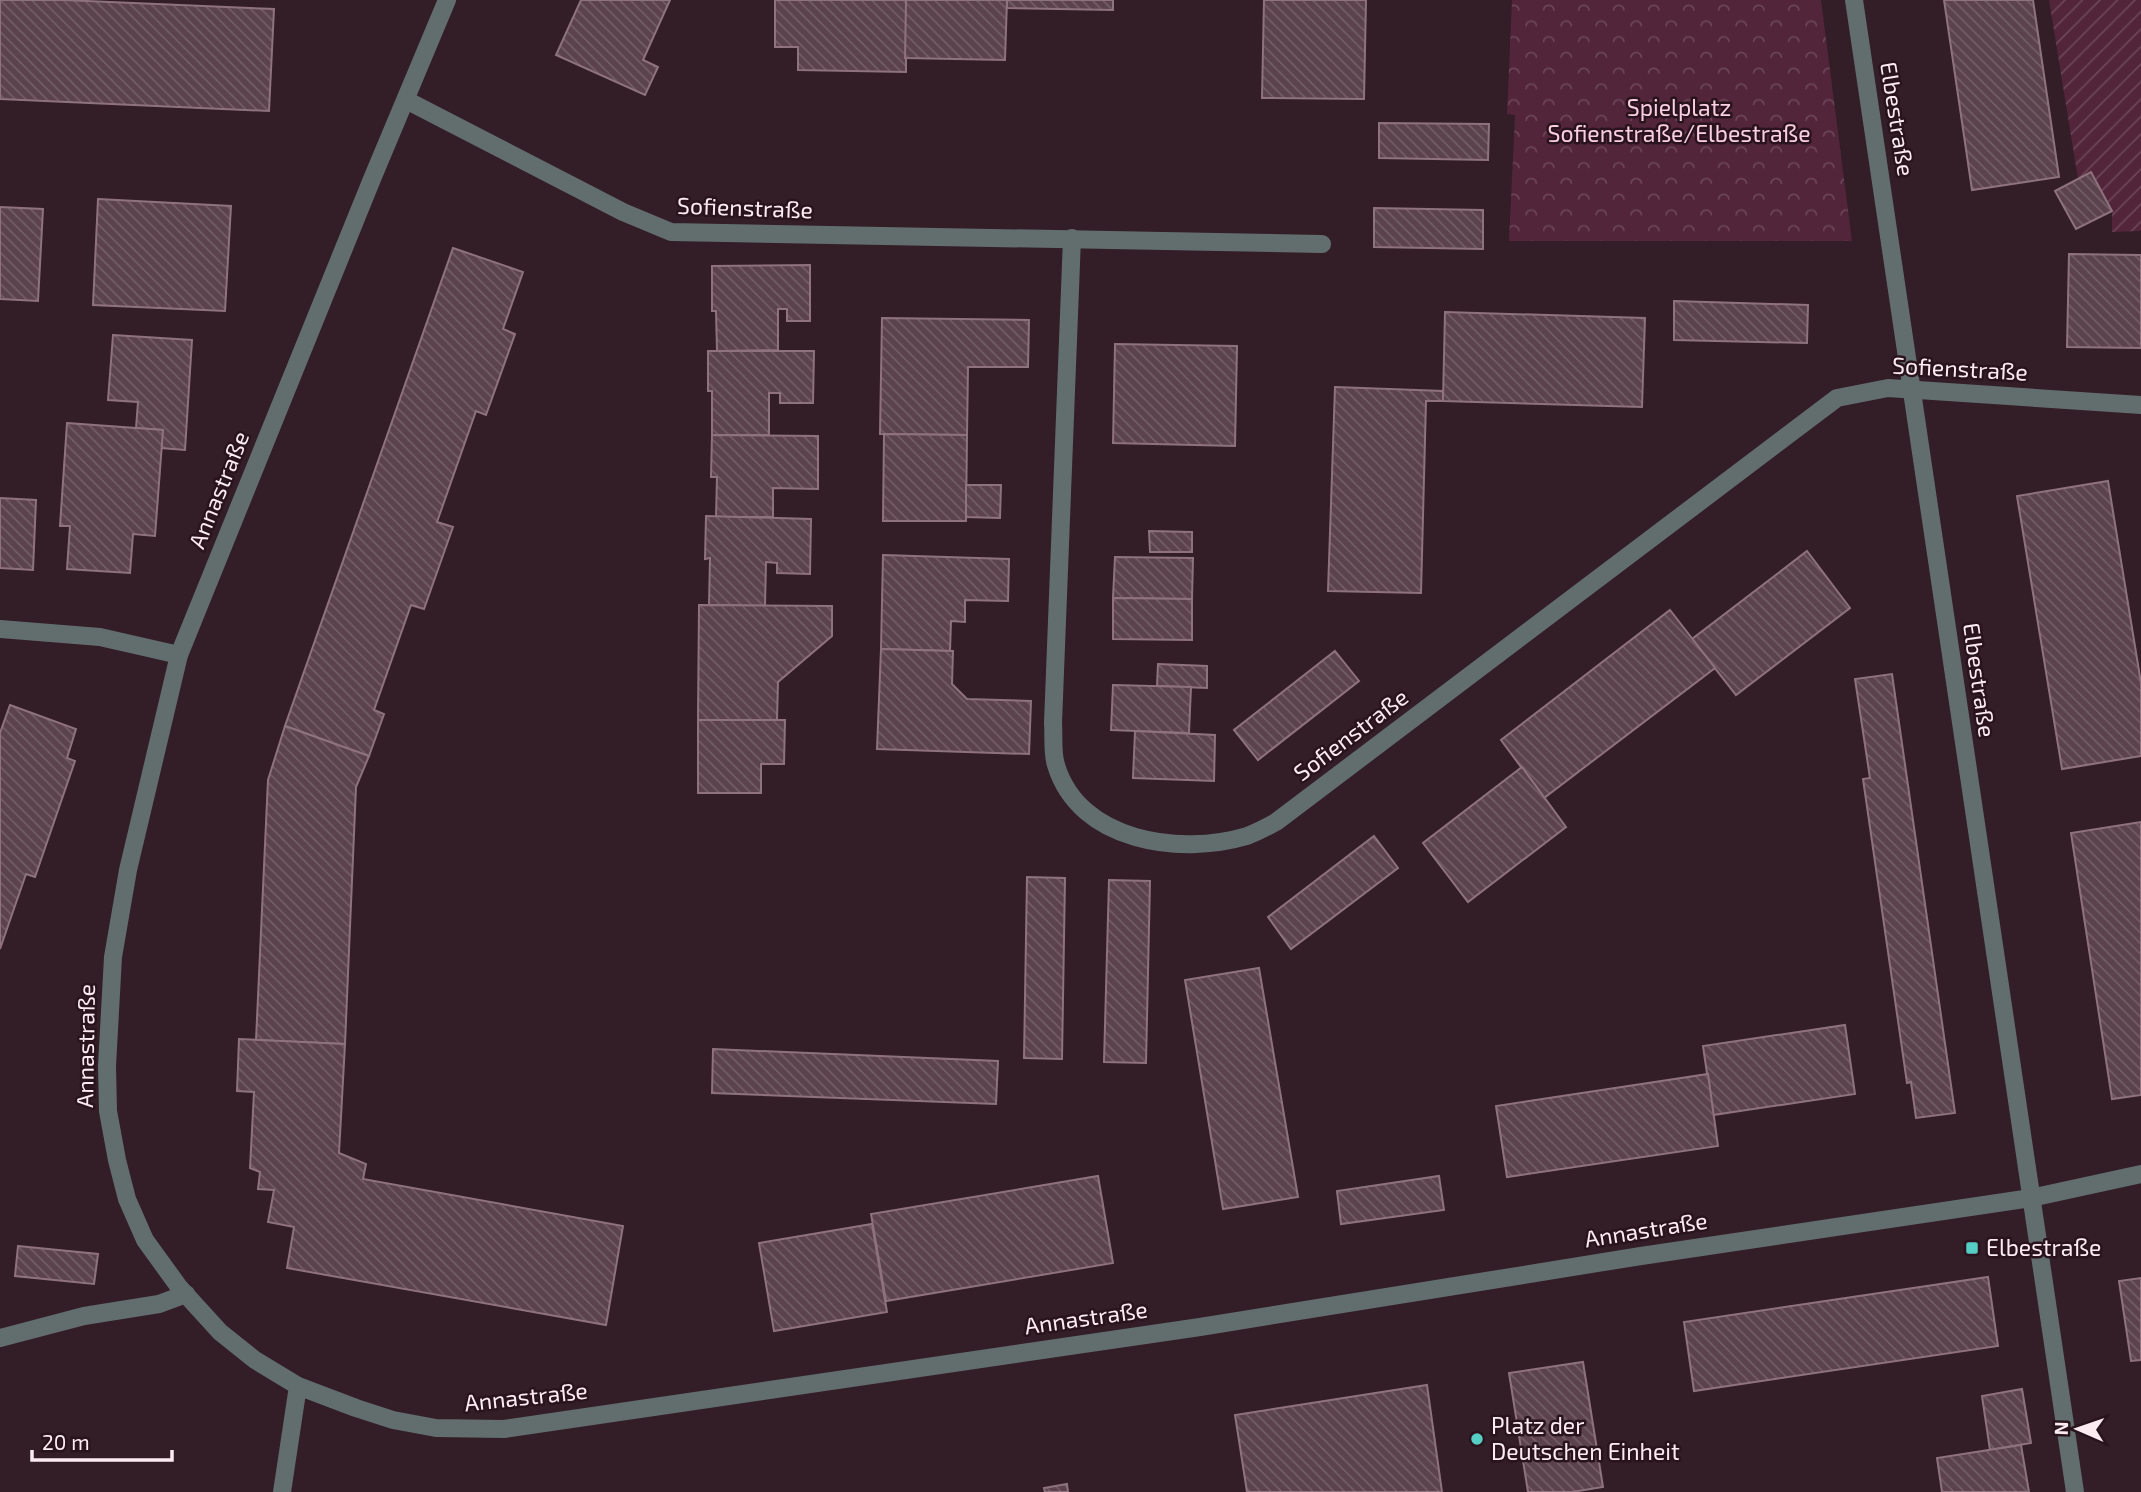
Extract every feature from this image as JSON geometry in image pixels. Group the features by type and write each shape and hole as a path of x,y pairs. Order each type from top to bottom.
{"street":[{"name":"Annastraße","path":"447,0 179,655 128,870 113,957 107,1066 108,1111 127,1199 145,1240 186,1294 220,1332 255,1360 298,1386 393,1420 436,1428 503,1429 1186,1329 1708,1245 2031,1198 2141,1174"},
{"name":"Elbestraße","path":"1854,0 2075,1492"},
{"name":"Sofienstraße","path":"406,100 623,212 671,232 1322,244"},
{"name":"Sofienstraße","path":"1072,239 1053,723 1056,765 1071,796 1095,820 1129,836 1168,842 1205,843 1247,836 1276,822 1837,398 1888,388 2141,405"},
{"path":"0,629 100,637 179,655"},
{"path":"0,1338 84,1316 159,1304 186,1294"},
{"path":"282,1492 298,1386"}],"green space":[{"name":"Spielplatz Sofienstraße/Elbestraße","path":"1512,0 1821,0 1852,241 1509,241 1515,115 1507,114"},
{"path":"2049,0 2141,0 2141,231 2112,232 2112,211 2092,172 2078,179"}],"building":[{"path":"0,0 274,9 269,111 0,99"},
{"path":"581,0 670,0 643,60 658,67 645,95 556,55"},
{"path":"775,0 906,0 906,72 798,70 798,47 775,47"},
{"path":"906,0 1007,0 1005,60 905,58"},
{"path":"1007,0 1113,0 1113,10 1007,8"},
{"path":"1264,0 1366,0 1364,99 1262,98"},
{"path":"1944,0 2033,0 2059,177 1972,190"},
{"path":"1379,123 1489,124 1488,160 1379,158"},
{"path":"2091,172 2112,211 2076,229 2055,191"},
{"path":"98,199 231,206 225,311 93,305"},
{"path":"0,207 43,209 38,301 0,299"},
{"path":"1374,208 1483,210 1483,249 1374,247"},
{"path":"453,248 523,272 503,329 515,334 486,415 476,411 437,522 453,527 424,609 411,605 374,710 384,714 369,756 285,726"},
{"path":"2069,254 2141,255 2141,348 2067,347"},
{"path":"810,265 810,321 787,321 787,309 778,309 778,350 717,351 716,311 712,311 712,266"},
{"path":"1674,301 1808,305 1807,343 1674,340"},
{"path":"1445,312 1645,318 1642,407 1443,401"},
{"path":"882,318 1029,320 1028,367 968,367 967,435 880,434"},
{"path":"113,335 192,340 185,450 161,448 163,430 136,428 138,402 108,400"},
{"path":"1115,344 1237,346 1235,446 1113,443"},
{"path":"708,351 814,351 813,403 780,403 780,393 769,393 769,435 712,435"},
{"path":"1335,387 1443,391 1443,401 1426,401 1421,593 1328,591"},
{"path":"67,423 163,430 155,536 133,534 130,573 67,569 70,526 60,526"},
{"path":"884,434 967,435 966,521 883,521"},
{"path":"712,435 818,436 818,489 773,488 773,517 716,517 717,477 711,477"},
{"path":"2108,481 2141,683 2141,756 2062,769 2017,496"},
{"path":"966,485 1001,485 1000,518 966,517"},
{"path":"0,498 36,500 33,570 0,568"},
{"path":"706,516 811,519 810,574 777,573 777,563 766,562 765,606 709,605 710,558 705,559"},
{"path":"1149,531 1192,532 1192,552 1150,552"},
{"path":"1807,551 1850,608 1736,695 1692,639"},
{"path":"883,555 1009,559 1008,601 965,600 965,622 951,621 950,651 881,649"},
{"path":"1115,557 1193,558 1192,599 1113,598"},
{"path":"1113,598 1192,599 1192,640 1113,639"},
{"path":"699,605 832,606 832,636 778,682 777,720 698,720"},
{"path":"1670,610 1715,668 1544,798 1501,740"},
{"path":"881,649 953,651 952,684 967,699 1031,701 1029,754 877,749"},
{"path":"1335,651 1359,681 1258,760 1234,730"},
{"path":"1158,664 1207,666 1207,688 1157,686"},
{"path":"1892,674 1955,1113 1916,1118 1911,1082 1907,1083 1863,779 1870,778 1855,679"},
{"path":"1113,685 1191,687 1189,733 1111,730"},
{"path":"10,705 76,729 67,758 75,761 35,877 26,874 0,949 0,733"},
{"path":"698,720 785,720 784,764 761,764 761,793 698,793"},
{"path":"285,726 369,756 356,787 345,1044 256,1040 268,780"},
{"path":"1135,731 1215,735 1214,781 1133,778"},
{"path":"1522,767 1566,827 1468,902 1423,843"},
{"path":"2141,822 2141,1095 2112,1099 2071,833"},
{"path":"1374,836 1398,868 1291,949 1268,917"},
{"path":"1027,877 1065,878 1062,1059 1024,1058"},
{"path":"1109,880 1150,881 1146,1063 1104,1062"},
{"path":"1259,968 1298,1197 1223,1209 1185,980"},
{"path":"1845,1025 1855,1094 1713,1115 1703,1046"},
{"path":"239,1039 345,1044 339,1153 366,1164 363,1179 623,1226 606,1325 287,1268 294,1227 268,1222 274,1190 258,1189 260,1172 250,1168 254,1092 237,1091"},
{"path":"713,1049 998,1061 996,1104 712,1093"},
{"path":"1708,1074 1718,1146 1507,1177 1496,1106"},
{"path":"1098,1176 1113,1263 886,1301 871,1214"},
{"path":"1439,1176 1444,1210 1341,1224 1337,1191"},
{"path":"872,1224 887,1312 774,1331 759,1243"},
{"path":"18,1246 98,1254 94,1284 15,1276"},
{"path":"1988,1277 1998,1346 1694,1391 1684,1322"},
{"path":"2141,1278 2141,1360 2131,1361 2119,1281"},
{"path":"1583,1362 1603,1487 1572,1492 1528,1492 1509,1373"},
{"path":"1427,1385 1442,1492 1247,1492 1235,1415"},
{"path":"2022,1389 2031,1443 1990,1450 1982,1396"},
{"path":"2021,1445 2029,1492 1942,1492 1937,1458"},
{"path":"1067,1484 1068,1492 1045,1492 1044,1488"}],"place":[{"name":"Elbestraße","path":"1972,1248"},
{"name":"Platz der Deutschen Einheit","path":"1477,1439"}]}
